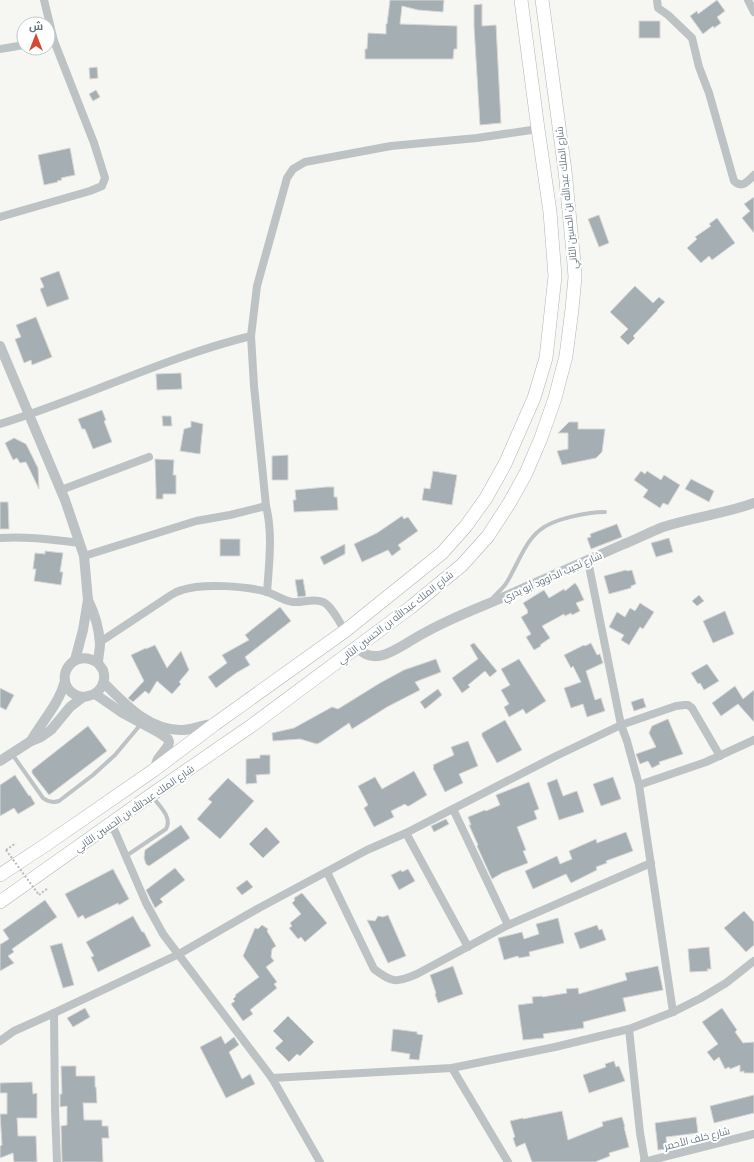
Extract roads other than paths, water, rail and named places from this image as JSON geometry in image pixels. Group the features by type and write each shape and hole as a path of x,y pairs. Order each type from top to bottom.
{"highway":[{"name":"شارع الملك عبدالله بن الحسين الثاني","path":"0,875 154,770 215,724 345,631 442,553 466,526 486,498 506,464 534,398 546,358 554,276 550,212 521,0"},
{"name":"شارع الملك عبدالله بن الحسين الثاني","path":"0,902 251,726 411,608 462,565 488,536 510,502 526,474 555,398 566,356 572,309 574,277 565,171 542,0"},
{"path":"47,844 46,849 49,859 58,861"}],"street":[{"path":"44,0 47,16"},
{"path":"657,0 658,8 668,15 692,38 699,67 709,93 734,181 741,185 747,183 754,175"},
{"path":"748,0 754,12"},
{"path":"0,49 16,47"},
{"path":"0,217 90,191 102,186 105,178 94,143 56,53"},
{"path":"268,592 270,531 266,506 254,386 251,336 257,286 287,178 293,169 305,162 391,146 476,138 538,129"},
{"path":"0,424 30,415 222,343 251,336"},
{"path":"0,346 61,490 84,556 88,600 83,630 75,660"},
{"path":"61,490 149,457"},
{"name":"شارع نجيب الداوود أبو بدري","path":"358,648 362,653 369,656 387,654 428,630 661,528 682,521 733,510 754,503"},
{"path":"84,556 196,521 230,515 266,506"},
{"path":"0,538 45,539 80,544"},
{"path":"588,561 621,725 639,785 652,863 673,1012"},
{"path":"100,642 171,595 196,587 213,586 242,587 268,592 288,601 294,602 316,600 323,602 328,605 345,631"},
{"path":"88,600 98,627 100,642 98,663"},
{"path":"81,658 87,658 98,663 104,676 104,683 100,689 95,694 83,697 71,692 65,681 65,675 70,664 81,658"},
{"path":"31,741 59,698 65,681"},
{"path":"104,683 143,721 168,739 168,746 158,758 154,770"},
{"path":"95,694 121,712 168,729 187,730 206,724 215,724"},
{"path":"0,761 31,741 41,737 50,730 70,707 83,697"},
{"path":"0,1041 14,1031 179,954 259,908 367,850 621,725 676,706 688,705 692,708 720,756"},
{"path":"639,785 706,762 754,740"},
{"path":"453,809 508,926"},
{"path":"111,823 146,903 163,934 272,1078 320,1162"},
{"path":"406,832 468,947"},
{"path":"327,872 374,969 386,978 396,981 405,979 508,926 652,863"},
{"path":"272,1078 452,1068 555,1047 629,1029 673,1012 726,983 754,961"},
{"path":"54,1013 57,1162"},
{"path":"629,1029 644,1162"},
{"path":"452,1068 508,1162"},
{"name":"شارع خلف الأحمر","path":"644,1162 754,1134"}],"lane":[{"path":"486,605 505,585 530,542 540,530 570,517 591,512 605,512"},
{"path":"12,754 43,798 49,802 59,801 93,775 115,755 143,721"},
{"path":"125,856 166,829 168,821 167,817 151,795"}]}
